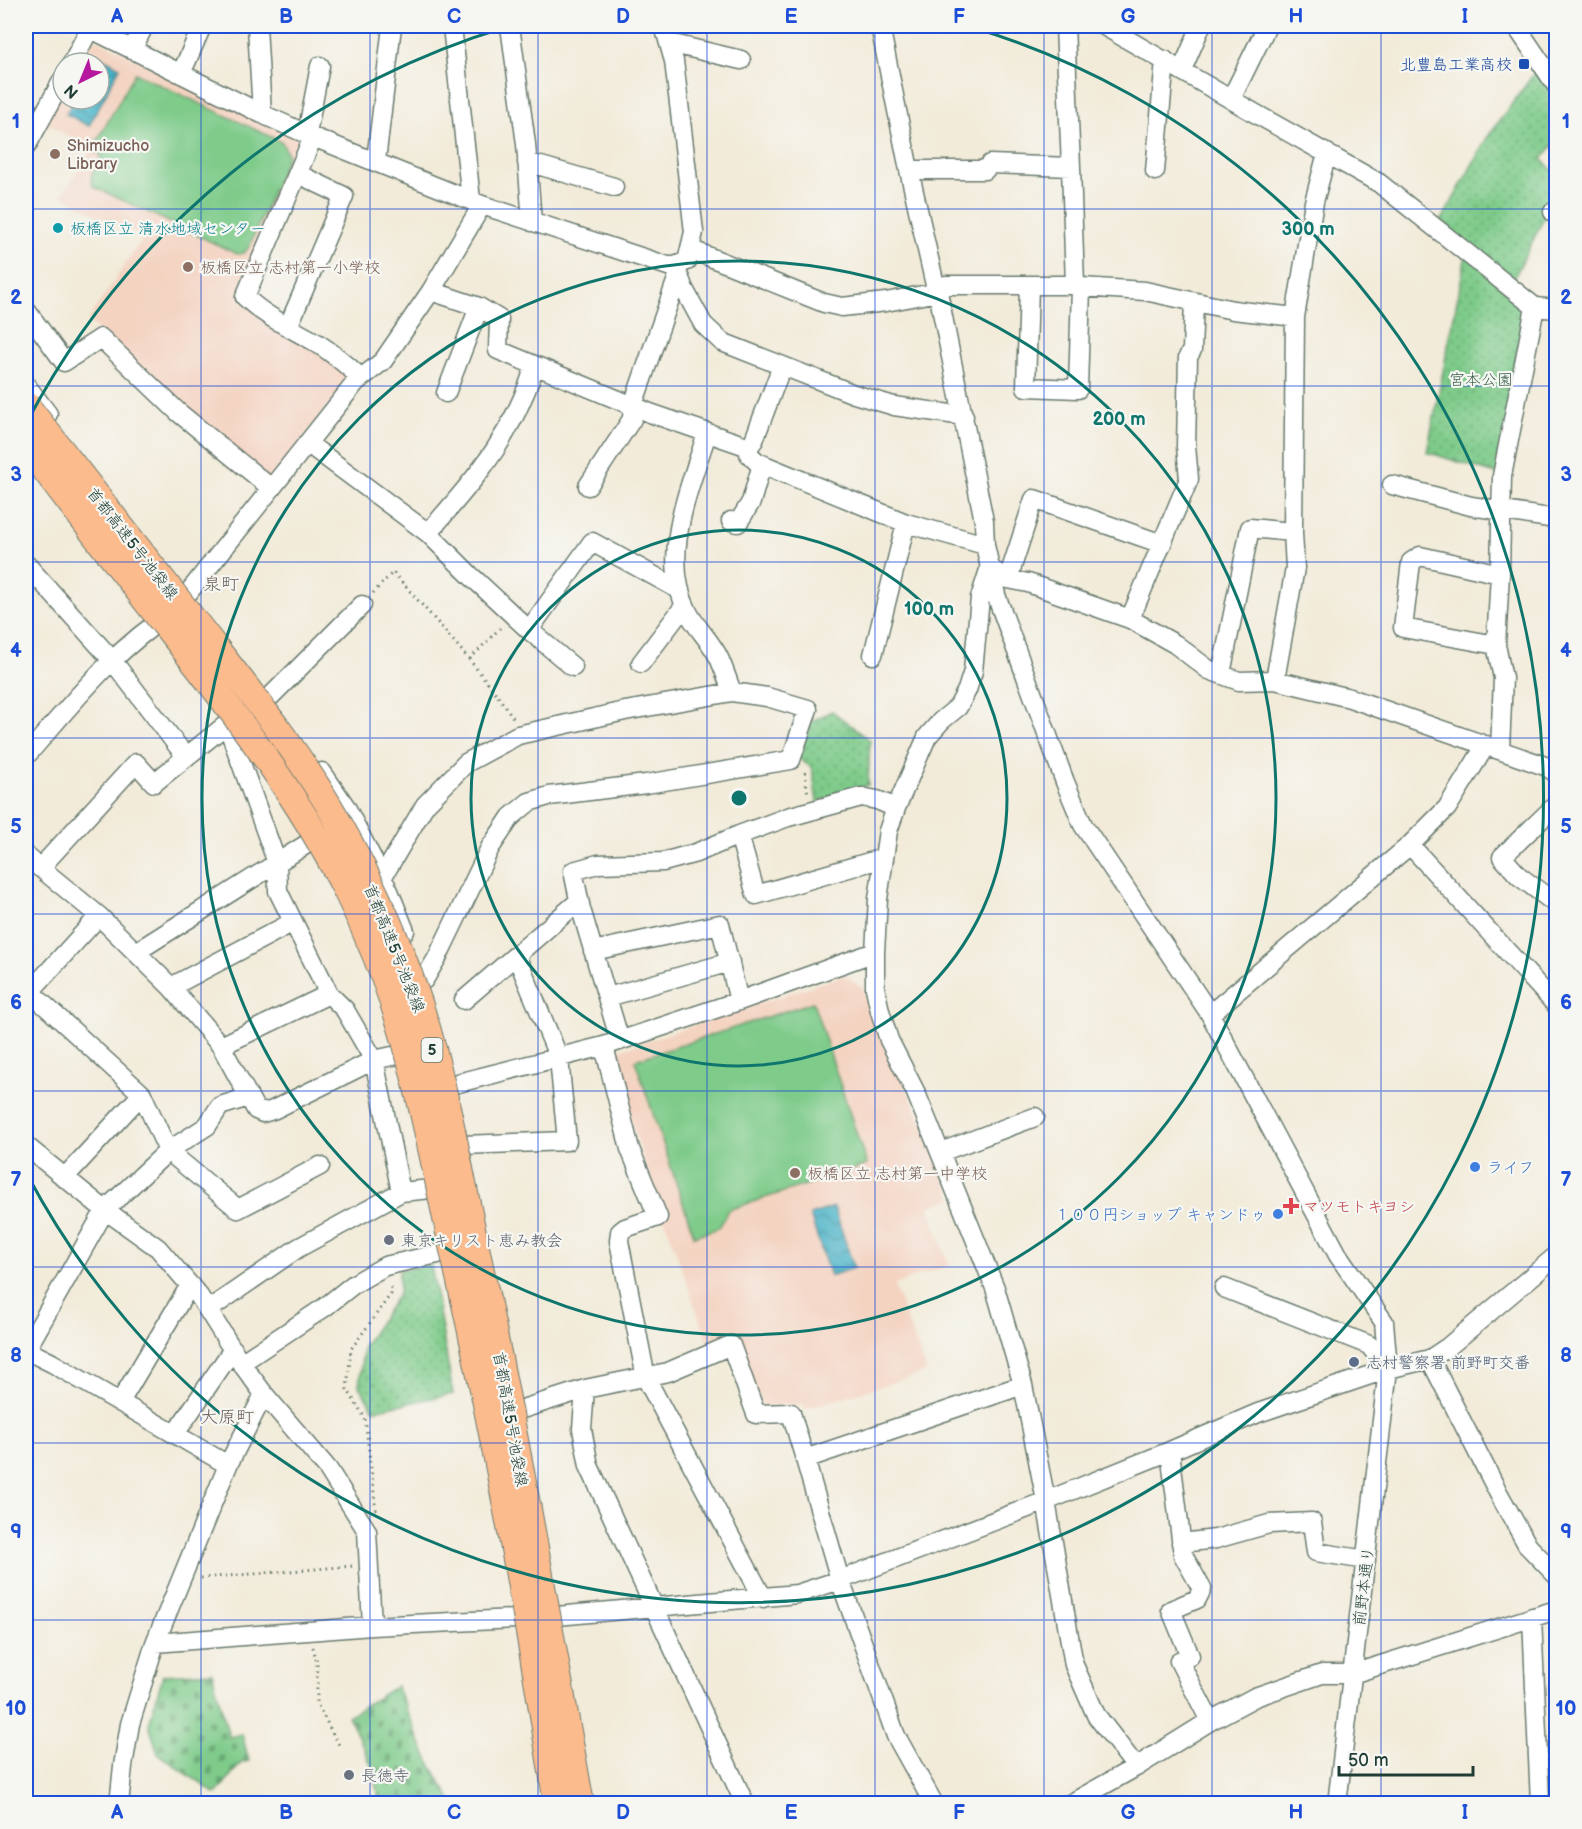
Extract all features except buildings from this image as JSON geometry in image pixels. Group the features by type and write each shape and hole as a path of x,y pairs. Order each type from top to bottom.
{"highway":[{"name":"首都高速5号池袋線","path":"26,405 260,705 305,767 337,820 392,931 427,1030 442,1086 496,1338 581,1803"},
{"name":"首都高速5号池袋線","path":"26,445 240,721 283,782 315,832 345,889 387,985 419,1095 468,1316 537,1671 557,1803"}],"street":[{"path":"132,50 144,26"},
{"path":"181,74 202,26"},
{"path":"257,26 262,114"},
{"path":"376,161 392,26"},
{"path":"26,756 112,660 152,625 173,612 356,382 383,361 431,291 476,203 452,26"},
{"path":"510,26 527,162 531,222"},
{"path":"588,486 632,419 633,405 677,271 687,261 694,232 678,88 674,61 664,26"},
{"name":"前野本通り","path":"880,26 909,170 935,285 939,292 964,416 984,521 989,568 996,595 1065,782 1083,825 1210,1014 1338,1255 1384,1322 1388,1369 1337,1803"},
{"path":"1029,286 1026,387 1078,389 1078,286 1065,26"},
{"path":"1104,26 1379,183 1535,307 1557,309"},
{"path":"1182,70 1201,26"},
{"path":"1231,99 1267,26"},
{"path":"78,51 89,27 310,136 476,203 668,266 677,271 703,324 722,342 854,394 894,406 964,416"},
{"path":"1522,28 1557,85"},
{"path":"669,43 741,60"},
{"path":"1155,171 1165,60"},
{"path":"320,66 310,136 298,174 246,297 259,310 344,362 361,378"},
{"path":"27,142 51,100"},
{"path":"1275,680 1295,568 1293,532 1295,317 1314,202 1327,153"},
{"path":"527,162 614,187"},
{"path":"909,170 985,170 990,164 1071,167"},
{"path":"288,327 344,195 298,174"},
{"path":"690,249 824,303 842,307 939,292 946,285 1078,286 1145,291 1233,310 1295,317"},
{"path":"431,291 479,307 499,319 498,350 650,413 749,447"},
{"path":"1130,619 1189,478 1185,446 1188,357 1192,350 1194,303"},
{"path":"446,393 479,307"},
{"path":"1210,1014 1410,845 1447,808 1493,748 1503,678 1496,645 1502,476 1535,307"},
{"path":"26,310 64,362 101,338 178,412 271,488"},
{"path":"428,533 483,467 501,439 526,392 535,366"},
{"path":"782,366 754,440 749,447 749,454 757,462 906,523 985,545"},
{"path":"26,385 188,593 309,754 346,807 389,891 424,980 450,1085 558,1616 587,1803"},
{"path":"707,433 684,506 676,549 682,597 688,611 718,657 732,692"},
{"path":"307,443 428,533 529,630 573,667"},
{"path":"26,463 269,779 310,842 354,925 380,997 423,1147 442,1253 518,1619 553,1803"},
{"path":"731,521 738,523 751,502 762,464"},
{"path":"1392,485 1471,506 1557,519"},
{"path":"1008,579 1034,499 1162,544"},
{"path":"873,655 906,523"},
{"path":"1221,675 1250,528 1293,532"},
{"path":"529,630 592,542 682,597"},
{"path":"1496,645 1403,628 1411,562 1420,556 1500,574"},
{"path":"26,564 112,660 186,757"},
{"path":"1136,1767 1096,1715 1074,1665 1046,1501 1023,1385 995,1288 916,1093 889,1040 875,988 878,899 888,831 927,737 958,707 967,690 973,671 980,598 989,568 1008,579 1028,583 1130,619 1175,644 1209,670 1221,675 1239,681 1275,680 1350,698 1493,748 1553,766"},
{"path":"641,663 682,597"},
{"path":"268,699 362,605"},
{"path":"382,878 425,805 466,763 518,735 625,711 732,692 768,697 808,709 791,760 646,784 549,796 529,802 511,817 490,848 424,980"},
{"path":"40,868 136,763 154,783 227,724"},
{"path":"227,724 277,863 278,891 328,994 345,1010 375,1060 401,1192"},
{"path":"763,1598 646,1378 619,1241 621,1232 625,1228 658,1218 630,1149 612,1044 608,997 579,901 573,871 598,864 663,862 696,853 788,817 861,797 896,808"},
{"path":"1557,805 1502,857 1519,876 1557,904"},
{"path":"739,835 756,895 883,858"},
{"path":"136,952 310,842"},
{"path":"1410,845 1557,1005"},
{"path":"26,856 99,916 171,987 221,1046 256,1110 263,1113 375,1060 397,1055"},
{"path":"464,1000 579,901"},
{"path":"99,916 27,993 142,1094 168,1151 238,1209 320,1166"},
{"path":"171,987 293,922"},
{"path":"593,951 720,924 739,1001"},
{"path":"450,1085 612,1044 875,952"},
{"path":"462,1145 567,1142 559,1058 516,956"},
{"path":"608,997 730,962"},
{"path":"221,1046 328,994"},
{"path":"64,1178 142,1094"},
{"path":"228,1465 26,1350 105,1210 168,1151 207,1126 220,1106 249,1097"},
{"path":"941,1152 1035,1117"},
{"path":"27,1152 158,1248 190,1285 264,1394 328,1469 367,1531 372,1626"},
{"path":"208,1310 298,1248 401,1192 430,1189"},
{"path":"175,1434 237,1356 326,1307 354,1284 385,1266 442,1253"},
{"path":"155,1643 372,1626 558,1616 796,1594 840,1580 1046,1501 1258,1413 1388,1369 1430,1359 1555,1261"},
{"path":"120,1402 190,1285"},
{"path":"1224,1288 1369,1345 1388,1369"},
{"path":"516,1411 585,1389 668,1372 731,1345 756,1414 791,1413 840,1580 896,1736 934,1803"},
{"path":"1430,1359 1528,1546 1557,1575"},
{"path":"805,1460 1023,1385"},
{"path":"585,1389 582,1429 589,1466 745,1803"},
{"path":"119,1803 130,1724 155,1643 228,1465 264,1394"},
{"path":"1170,1451 1183,1555 1202,1589 1197,1599 1171,1610 1190,1656 1179,1661 1210,1721"},
{"path":"1181,1543 1216,1539 1269,1524 1312,1522 1316,1552 1366,1560"},
{"path":"1070,1803 1255,1697 1322,1674 1352,1674 1557,1610"},
{"path":"1532,1617 1540,1803"}],"path":[{"path":"362,605 393,572 470,659 495,690 524,734"},
{"path":"470,659 513,615"},
{"path":"791,760 804,768 810,804"},
{"path":"367,1531 376,1511 365,1418 347,1389 351,1349 391,1294 391,1265"},
{"path":"181,1579 369,1564"},
{"path":"308,1631 317,1663 317,1704 339,1745"}],"shaded area":[{"name":"板橋区立 志村第一小学校","path":"96,39 301,139 303,148 240,299 352,375 273,476 266,479 181,409 88,320 144,236 98,216 62,195 92,150 41,120 51,103 51,111 111,111 111,51 83,51 89,42"},
{"name":"板橋区立 志村第一中学校","path":"844,975 863,988 933,1147 952,1198 929,1207 949,1265 894,1285 927,1372 805,1409 802,1404 762,1406 735,1334 709,1346 639,1147 614,1056 617,1051"}],"green space":[{"path":"1538,68 1556,94 1556,142 1542,159 1556,174 1556,194 1512,282 1439,225 1487,138"},
{"path":"135,73 282,142 288,155 249,247 244,253 237,254 94,187 92,175 102,155 92,150"},
{"name":"宮本公園","path":"1466,255 1535,307 1502,476 1427,452"},
{"path":"832,711 870,740 868,785 817,802 812,768 798,758 811,722"},
{"path":"813,1002 867,1165 728,1210 719,1228 694,1236 635,1060"},
{"path":"431,1265 453,1394 374,1410 359,1386 363,1347 399,1293 399,1270"},
{"path":"212,1672 229,1737 242,1734 249,1761 241,1763 216,1794 158,1754 149,1724 163,1675"},
{"path":"396,1686 431,1766 453,1803 379,1803 372,1769 348,1716"}],"water":[{"path":"111,62 120,67 111,84"},
{"path":"68,111 97,111 89,126 66,114"},
{"path":"834,1207 854,1268 830,1276 810,1215"}],"place":[{"name":"北豊島工業高校","path":"1524,64"},
{"name":"Shimizucho Library","path":"55,154"},
{"name":"板橋区立 清水地域センター","path":"58,228"},
{"name":"板橋区立 志村第一小学校","path":"188,267"},
{"name":"ライフ","path":"1475,1167"},
{"name":"板橋区立 志村第一中学校","path":"795,1173"},
{"name":"マツモトキヨシ","path":"1291,1206"},
{"name":"１００円ショップ キャンドゥ","path":"1278,1214"},
{"name":"東京キリスト恵み教会","path":"389,1240"},
{"name":"志村警察署 前野町交番","path":"1354,1362"},
{"name":"長徳寺","path":"349,1775"}],"district":[{"name":"泉町","path":"221,584"},
{"name":"大原町","path":"227,1417"}]}
